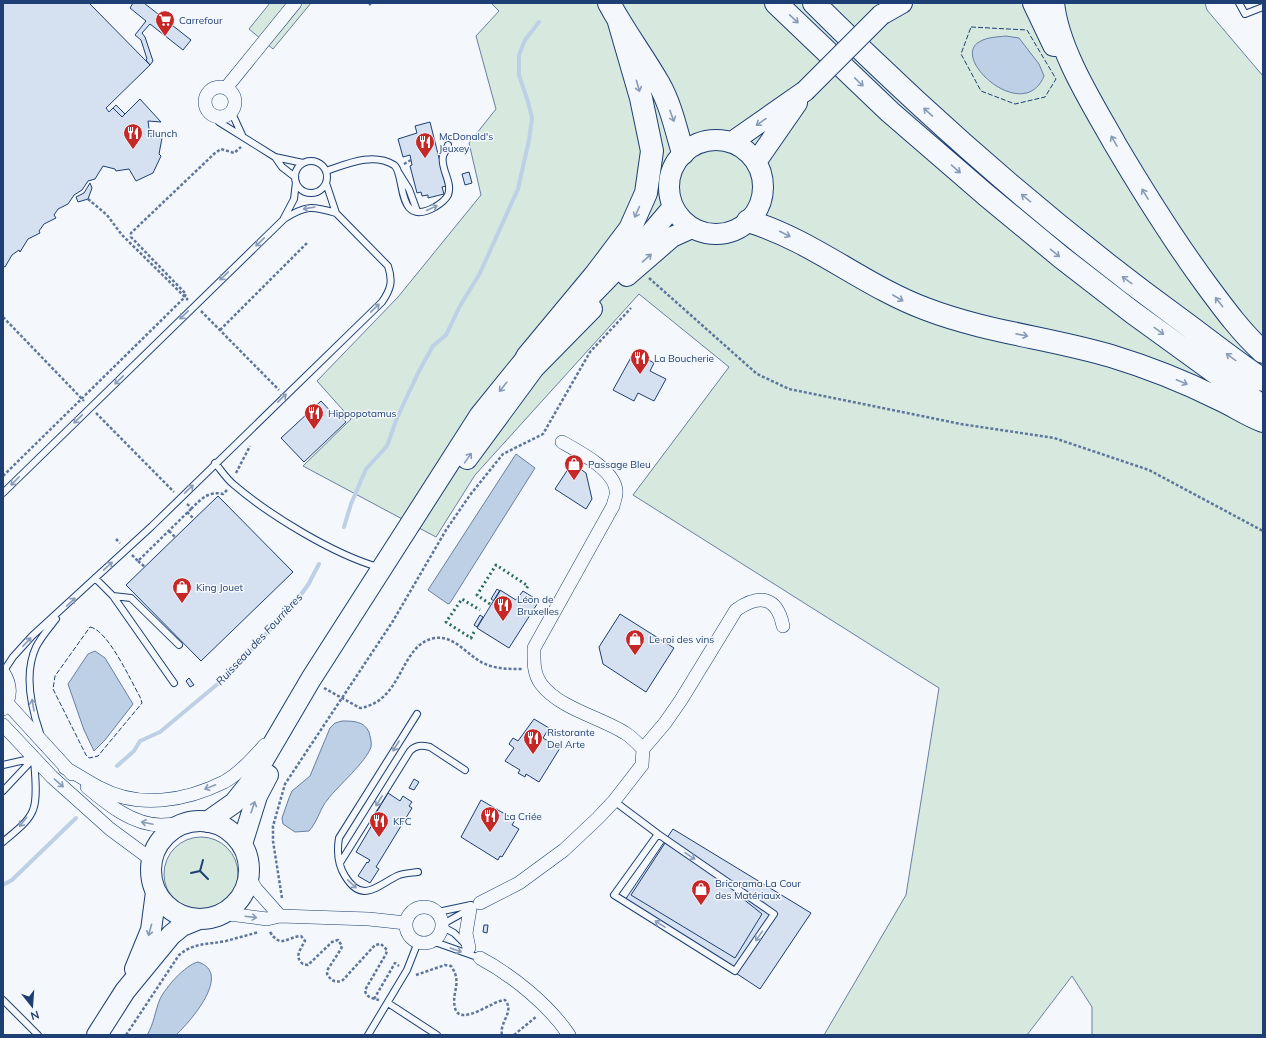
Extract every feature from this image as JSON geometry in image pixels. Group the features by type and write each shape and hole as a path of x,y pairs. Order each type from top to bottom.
{"highway":[{"path":"776,3 890,112 986,195 1126,308 1263,407"},
{"path":"814,3 873,62 992,172 1122,277 1263,380"},
{"path":"1034,3 1062,62 1084,91 1133,175 1178,247 1219,303 1253,343 1263,352"},
{"path":"1053,3 1063,41 1084,91"},
{"path":"614,12 659,85 672,116 683,153"},
{"path":"527,357 596,274 630,229 646,193 652,151 641,98 614,12"},
{"path":"748,221 773,228 817,251 904,301 943,316 982,328 1072,346 1138,365 1182,381 1263,422"}],"main road":[{"path":"756,162 805,91 886,9 902,3"},
{"path":"732,142 805,91"},
{"path":"714,140 732,142 741,147 756,162 761,174 763,186 761,199 756,211 748,221 734,230 718,234 702,232 692,228 679,216 673,207 669,193 670,178 674,164 683,153 698,144 714,140"},
{"path":"242,844 246,825 257,796 316,683 382,568 480,415 527,357 583,305 643,242 673,207"},
{"path":"207,822 234,803 250,783 438,502 488,429 534,368 584,316 636,267 672,237 692,228"},
{"path":"207,822 220,825 231,832 242,844 249,867 247,884 242,896 231,908 211,918 199,919 182,916 166,905 156,892 151,877 152,860 158,844 170,831 186,823 207,822"},
{"path":"125,990 151,930 156,892"},
{"path":"97,1035 125,990 171,935 182,926 199,919"}],"street":[{"path":"226,88 295,3"},
{"path":"216,87 226,88 230,91 234,100 231,111 222,116 216,116 207,109 206,97 212,89 216,87"},
{"path":"562,442 580,452 608,473 615,483 616,492 613,506 534,648 534,669 541,684 554,696 580,712 626,733 643,750"},
{"path":"469,948 466,933 475,906 519,883 564,850 614,801 642,765 643,750 681,700 736,610 748,602 763,600 774,604 780,614 783,626"},
{"path":"3,672 9,681 10,687 10,693 5,706 66,768 107,804 142,822 160,825 186,823"},
{"path":"66,768 100,788 137,800 164,801 193,794 225,781 245,766 269,742 316,683"},
{"path":"3,725 52,777 110,829 152,860"},
{"path":"248,876 256,889 280,916"},
{"path":"421,906 433,908 438,912 443,925 441,933 432,941 427,943 418,942 411,938 407,931 406,922 408,915 414,909 421,906"},
{"path":"221,913 267,919 280,916 369,919 406,922"},
{"path":"480,958 498,968 546,1008 570,1035"}],"lane":[{"path":"1239,3 1245,14 1263,7"},
{"path":"231,111 245,137"},
{"path":"216,116 219,122 275,157 302,190 311,193 320,190 326,183"},
{"path":"326,171 356,161 369,160 384,162 395,166 398,172 404,200 412,209 417,211 426,211 446,199 448,194 449,187 442,157 448,145"},
{"path":"3,672 13,657 95,578 152,526 179,498 382,302 391,289 392,277 388,266 336,213 326,183 326,171 317,162 303,163 275,157"},
{"path":"284,219 294,198 297,169 303,163"},
{"path":"3,493 284,219 298,210 316,207 336,213"},
{"path":"215,463 231,483 262,507 314,538 358,561 382,568"},
{"path":"95,578 113,596 174,684"},
{"path":"113,596 132,598 179,645"},
{"path":"43,743 35,718 30,688 30,666 36,647 61,611"},
{"path":"417,714 339,838 338,855 344,874 350,883 359,890 374,890 397,876 418,872"},
{"path":"340,863 410,751 415,746 423,745 430,747 466,770"},
{"path":"3,765 34,758"},
{"path":"3,791 34,758"},
{"path":"3,842 20,827 33,810 35,791 34,758"},
{"path":"614,801 658,834 774,914 735,971 614,896 658,834"},
{"path":"438,912 475,906"},
{"path":"475,906 443,925 454,933 480,958"},
{"path":"432,941 480,958"},
{"path":"368,1035 407,970 418,942"},
{"path":"3,1000 38,1035"},
{"path":"388,1003 437,1035"}],"path":[{"path":"3,476 184,298 186,294 132,237 131,233 215,152 221,149 234,152 243,145 245,137"},
{"path":"88,199 107,215 122,235 184,298 195,305 285,396"},
{"path":"220,330 308,242"},
{"path":"636,267 757,374 789,389 961,424 1054,438 1150,470 1263,531"},
{"path":"388,1003 365,994 364,990 386,954 385,946 378,943 375,945 342,981 334,982 327,974 328,969 341,949 340,942 338,940 332,942 313,962 308,965 300,962 298,955 305,939 299,936 282,942 272,936 268,930 279,925 282,894 273,841 273,826 278,804 285,784 393,621 446,530 470,495 503,454 543,434 590,352 631,308"},
{"path":"3,317 179,498 192,508 203,497 211,493 224,494 251,444"},
{"path":"187,512 194,519"},
{"path":"168,530 175,537"},
{"path":"138,561 145,567"},
{"path":"316,683 360,708 379,702 388,694 412,653 424,642 436,638 454,642 482,663 504,670 534,669"},
{"path":"126,1035 178,954 196,944 224,941 262,931"},
{"path":"374,998 395,963 416,975 445,965 451,966 458,980 455,1008 462,1015 478,1012 499,999 504,1000 509,1004 509,1011 501,1031 502,1035"},
{"path":"514,1035 546,1008"}],"shaded area":[{"path":"270,3 311,3 273,49 249,29"},
{"path":"491,3 1205,3 1207,10 1263,76 1263,1035 1092,1035 1092,1007 1072,976 1027,1035 824,1035 906,895 939,688 633,495 729,367 639,294 475,475 436,537 303,466 351,419 317,381 398,297 481,195 469,143 496,109 476,36 499,11"},
{"path":"201,837 215,840 227,848 235,860 238,874 235,888 227,900 215,908 201,911 187,908 175,900 167,888 164,874 167,860 175,848 187,840"}],"water":[{"path":"1006,36 1019,38 1039,64 1044,76 1034,89 1021,94 1007,91 993,84 982,73 974,61 973,50 979,42 989,38"},
{"path":"516,454 535,468 448,604 428,590"},
{"path":"95,651 105,658 133,704 105,740 94,751 84,730 68,684 88,654"},
{"path":"342,721 354,722 367,728 371,741 371,747 364,760 325,803 315,823 309,831 295,832 283,824 282,818 289,798 292,791 310,776 330,728 335,723"},
{"path":"198,962 208,968 211,976 210,987 198,1009 176,1035 147,1035 160,999 176,977 187,967"}],"building":[{"path":"3,3 89,3 150,65 106,108 109,112 113,108 122,117 140,99 161,122 148,121 150,136 162,138 159,154 161,156 153,173 136,181 129,169 116,171 115,169 103,166 95,179 88,181 82,190 74,195 68,204 58,209 54,215 56,218 44,224 39,231 40,233 28,239 20,252 19,250 12,255 5,267 3,266"},
{"path":"133,3 144,3 191,40 183,50 150,24 142,33 145,37 153,61 150,65 146,60 147,59 141,40 135,35 146,21 130,8"},
{"path":"116,105 125,114 122,117 113,108"},
{"name":"McDonald's Jeuxey","path":"430,122 446,186 442,187 444,194 428,198 428,195 422,196 421,192 417,193 410,166 412,165 410,155 403,157 398,139 417,133 415,126"},
{"path":"469,172 472,183 465,185 462,174"},
{"path":"90,183 92,188 88,199 78,202 76,197 84,193"},
{"name":"La Boucherie","path":"634,352 654,363 650,371 666,379 654,401 638,393 634,401 613,390"},
{"name":"Hippopotamus","path":"321,401 337,418 340,415 346,422 304,462 281,438"},
{"name":"Passage Bleu","path":"572,463 586,473 592,499 586,509 555,489"},
{"path":"218,496 293,572 201,661 126,585"},
{"path":"497,589 500,591 494,601 491,599"},
{"name":"Léon de Bruxelles","path":"500,590 516,600 523,591 539,601 509,648 477,628"},
{"name":"Le roi des vins","path":"620,614 674,648 646,692 603,664 599,647"},
{"path":"480,615 483,617 477,627 474,625"},
{"path":"189,678 194,685 190,687 186,681"},
{"name":"Ristorante Del Arte","path":"534,719 549,728 543,738 560,748 539,782 526,774 525,777 518,773 520,770 505,761 514,748 509,744 513,738 518,741"},
{"path":"414,779 419,782 414,790 409,788"},
{"name":"KFC","path":"388,793 400,801 403,796 412,802 409,806 412,808 376,867 379,869 370,883 358,876 370,860 356,852 372,825 370,823"},
{"name":"La Criée","path":"481,800 515,820 512,825 519,829 502,857 500,856 498,860 461,837"},
{"path":"673,829 811,913 760,989 625,900"},
{"name":"Bricorama La Cour des Matériaux","path":"665,843 742,894 742,898 762,914 735,958 631,895"},
{"path":"484,925 488,925 487,933 483,932"}],"waterway":[{"name":"Ruisseau des Fourrières","path":"344,527 351,504 366,469 387,446 397,418 419,371 433,346 446,335 460,306 480,273 518,189 529,140 532,118 519,75 519,55 525,40 539,22"},
{"name":"Ruisseau des Fourrières","path":"117,766 134,751 140,741 160,732 226,677 293,605 308,585 319,564"},
{"name":"Ruisseau des Fourrières","path":"3,885 12,880 76,818"}],"hedge":[{"path":"490,604 477,595 496,565 528,586 526,589"},
{"path":"474,632 471,638 446,622 462,599 480,610"}],"fence":[{"path":"971,27 1027,30 1056,79 1045,97 1015,104 981,91 961,54 971,27"},
{"path":"90,627 97,630 111,646 125,669 142,703 98,756 89,758 86,755 53,689 55,676 90,627"}],"wall":[{"path":"200,871 203,860"},
{"path":"191,873 200,871 208,879"}],"place":[{"name":"Carrefour","path":"165,37"},
{"name":"Flunch","path":"133,150"},
{"name":"McDonald's Jeuxey","path":"425,159"},
{"name":"La Boucherie","path":"640,375"},
{"name":"Hippopotamus","path":"314,430"},
{"name":"Passage Bleu","path":"574,481"},
{"name":"King Jouet","path":"182,604"},
{"name":"Léon de Bruxelles","path":"503,622"},
{"name":"Le roi des vins","path":"635,656"},
{"name":"Ristorante Del Arte","path":"533,755"},
{"name":"La Criée","path":"490,833"},
{"name":"KFC","path":"379,838"},
{"name":"Bricorama La Cour des Matériaux","path":"701,906"}]}
